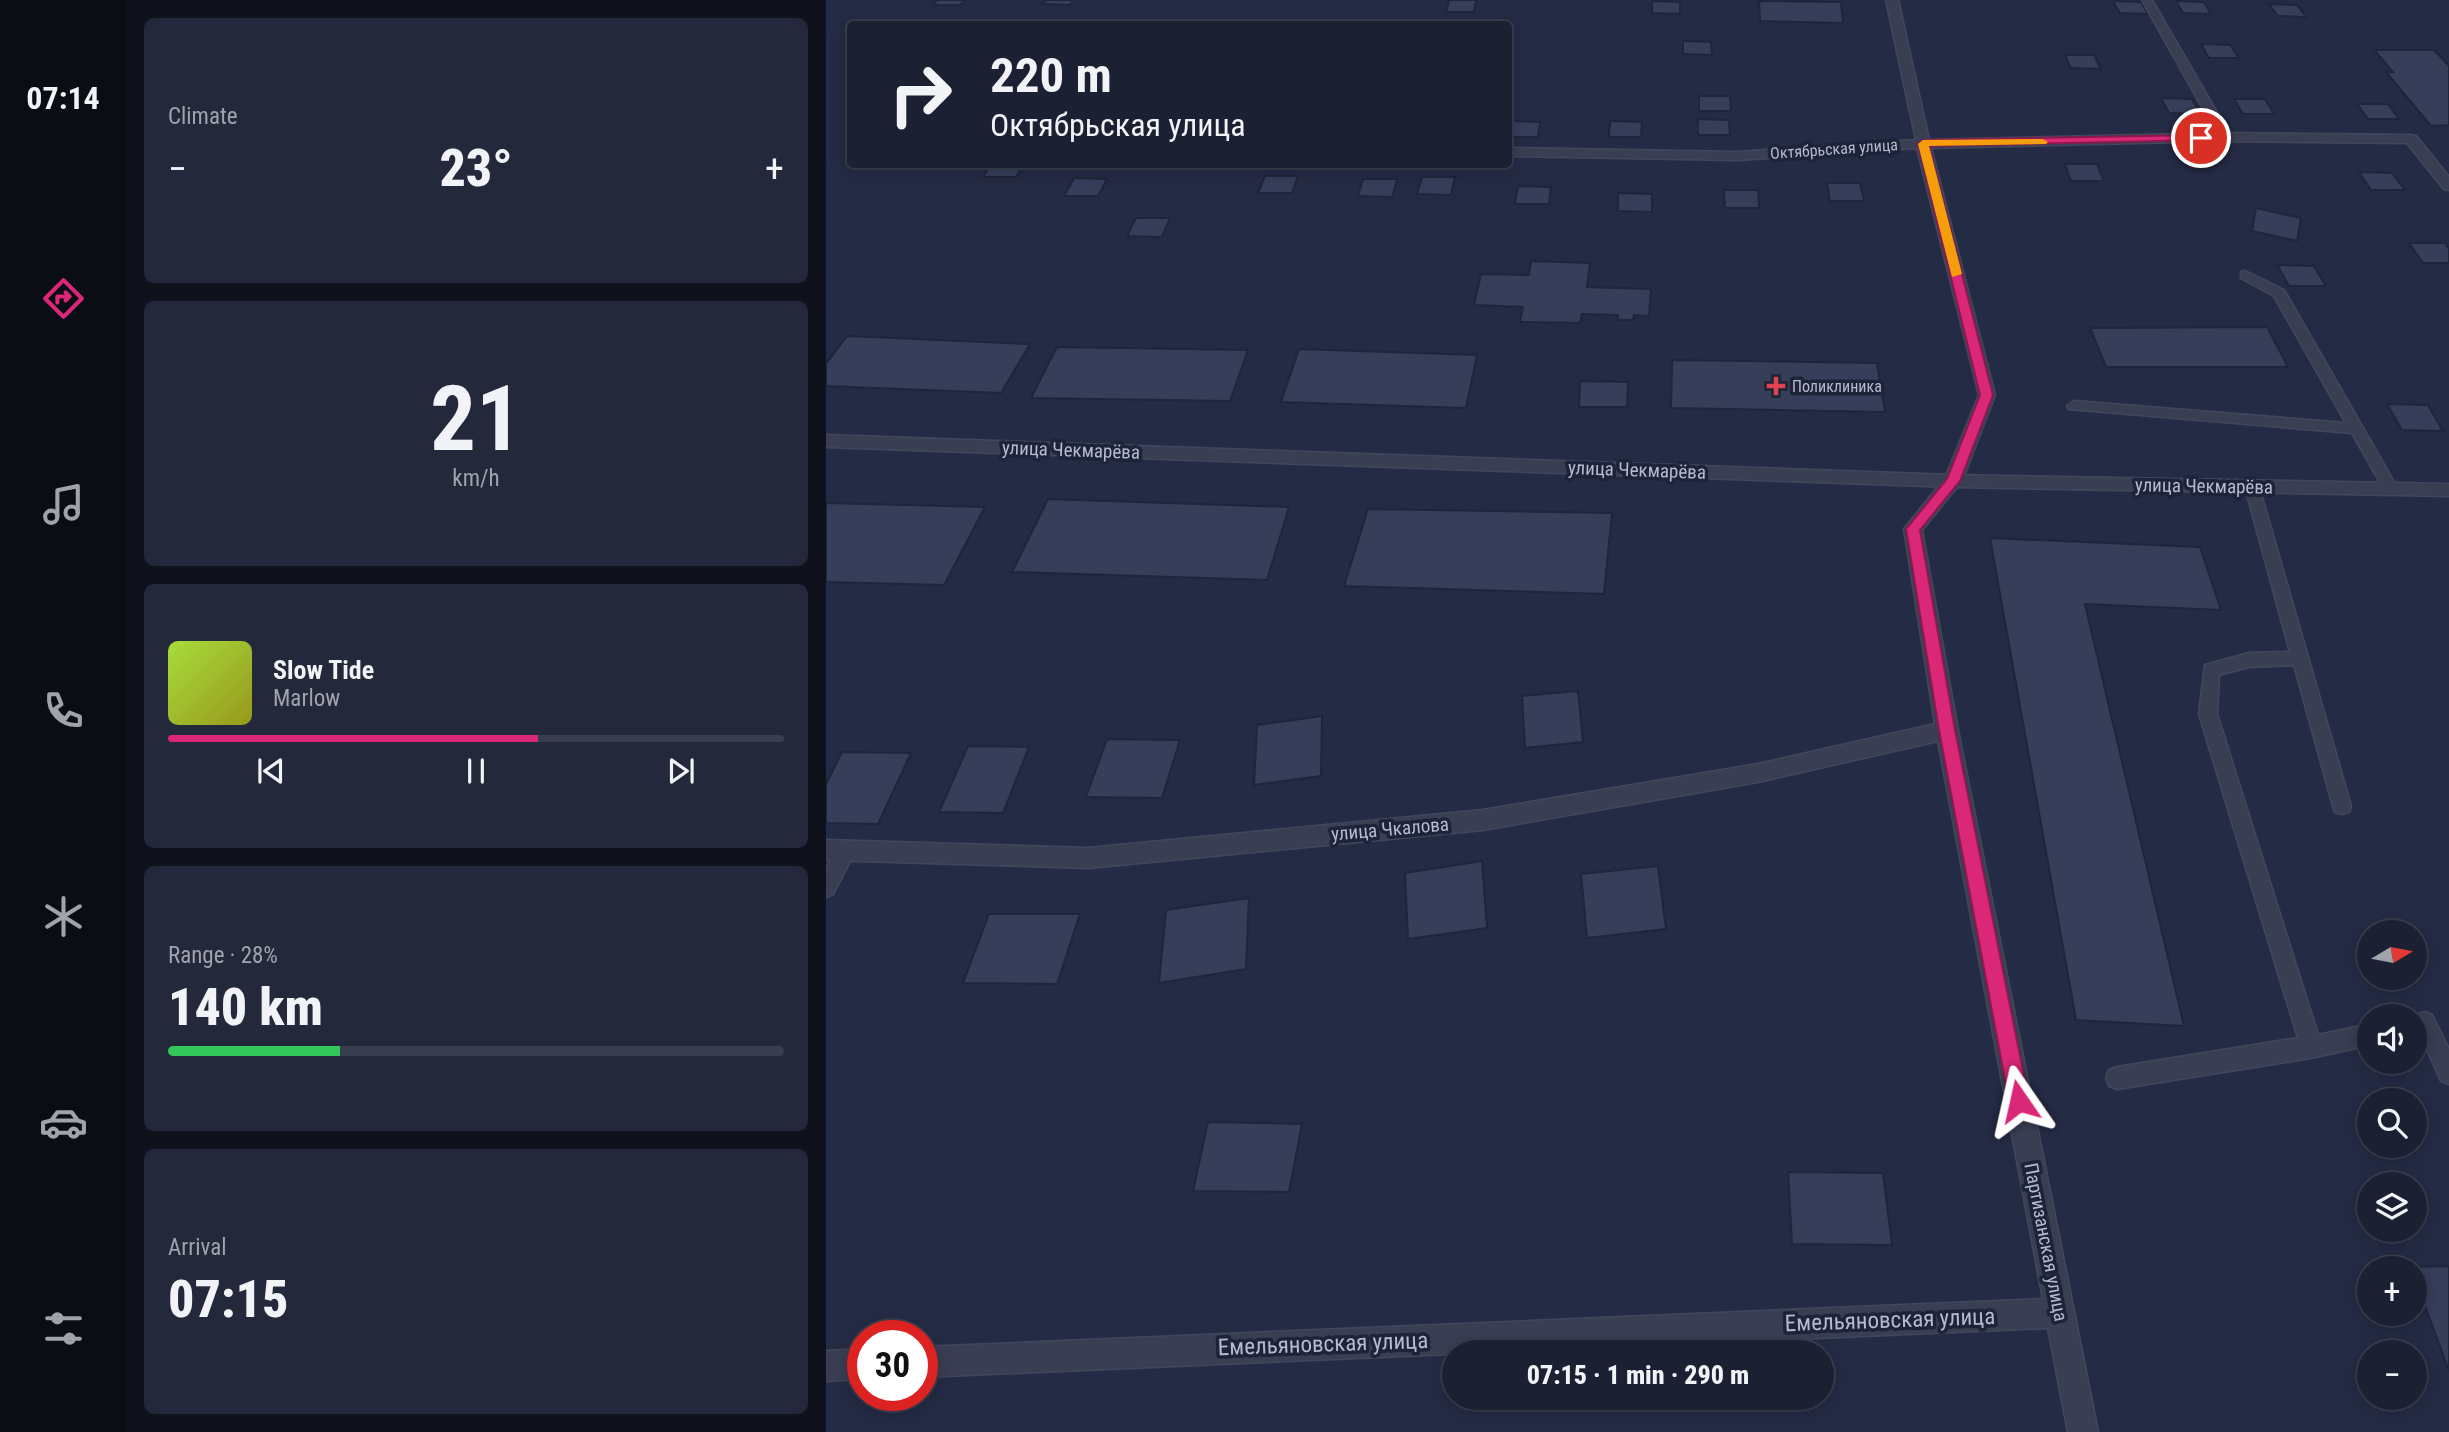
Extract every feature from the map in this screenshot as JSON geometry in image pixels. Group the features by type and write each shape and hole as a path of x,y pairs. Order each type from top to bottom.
{"street":[{"name":"Партизанская улица","path":"1892,0 1923,144 1987,395 1953,481 1913,529 1947,730 2083,1432"},
{"name":"Октябрьская улица","path":"1512,152 1737,156 1923,144 2225,137 2411,139 2449,186"},
{"name":"улица Чекмарёва","path":"826,441 1953,481 2449,490"},
{"name":"улица Чкалова","path":"836,850 1088,858 1483,820 1758,773 1947,730"},
{"name":"Емельяновская улица","path":"938,1361 2060,1313"},
{"path":"826,1366 847,1365"}],"lane":[{"path":"2147,0 2225,137"},
{"path":"2245,275 2280,293 2391,489"},
{"path":"2074,406 2357,429"},
{"path":"2252,487 2342,806"},
{"path":"2300,658 2249,660 2211,670 2208,714 2311,1047"},
{"path":"826,888 836,850"},
{"path":"2427,1026 2449,1073"},
{"path":"2117,1078 2311,1047 2357,1037"}],"building":[{"path":"937,0 965,0 960,5 933,5"},
{"path":"1046,0 1073,0 1070,5 1042,4"},
{"path":"1449,0 1476,0 1474,12 1446,12"},
{"path":"1652,1 1680,2 1680,14 1652,13"},
{"path":"1759,1 1841,2 1843,23 1760,21"},
{"path":"2113,1 2141,2 2148,14 2120,13"},
{"path":"2176,1 2204,2 2211,14 2183,13"},
{"path":"2269,4 2297,5 2306,17 2278,16"},
{"path":"1683,41 1711,42 1712,55 1683,54"},
{"path":"2201,44 2230,45 2239,58 2209,58"},
{"path":"2374,50 2434,50 2449,66 2449,125 2431,126 2386,72 2393,72"},
{"path":"2065,55 2094,55 2101,69 2071,68"},
{"path":"1699,96 1730,96 1731,111 1699,111"},
{"path":"2161,98 2192,99 2200,114 2169,113"},
{"path":"2234,99 2265,99 2274,114 2243,114"},
{"path":"2357,104 2388,104 2399,119 2368,119"},
{"path":"1698,119 1729,120 1730,135 1698,135"},
{"path":"1512,121 1540,122 1538,137 1512,137"},
{"path":"1610,121 1642,122 1641,137 1609,137"},
{"path":"2065,164 2097,164 2104,181 2071,181"},
{"path":"989,168 1022,168 1016,177 983,177"},
{"path":"2359,172 2392,173 2405,190 2371,190"},
{"path":"1265,176 1298,176 1292,193 1258,193"},
{"path":"1422,177 1455,177 1451,195 1417,194"},
{"path":"1074,178 1107,179 1098,196 1064,196"},
{"path":"1363,179 1397,179 1392,197 1358,196"},
{"path":"1827,183 1860,183 1864,201 1830,201"},
{"path":"1518,186 1551,187 1549,204 1515,204"},
{"path":"1724,190 1758,190 1759,208 1725,208"},
{"path":"1618,193 1652,194 1652,212 1618,211"},
{"path":"2256,208 2301,218 2297,241 2252,231"},
{"path":"1136,218 1170,218 1162,237 1127,236"},
{"path":"2409,243 2445,243 2449,249 2449,263 2423,263"},
{"path":"1531,261 1590,263 1587,287 1651,289 1649,316 1634,315 1633,320 1617,320 1618,315 1582,314 1580,323 1520,322 1523,307 1474,305 1481,274 1529,275"},
{"path":"2277,265 2314,266 2326,286 2289,286"},
{"path":"2267,327 2288,367 2106,367 2090,328"},
{"path":"847,336 1030,344 1001,393 826,386 826,364"},
{"path":"1057,347 1248,350 1230,401 1031,398"},
{"path":"1299,349 1477,355 1466,408 1281,402"},
{"name":"Поликлиника","path":"1672,360 1877,363 1885,412 1671,408"},
{"path":"1580,381 1628,382 1627,407 1579,407"},
{"path":"2387,404 2428,405 2443,431 2402,430"},
{"path":"1048,499 1289,507 1267,580 1012,572"},
{"path":"826,503 985,507 944,585 826,582"},
{"path":"1368,509 1612,513 1604,594 1344,586"},
{"path":"1990,538 2200,547 2221,610 2085,604 2184,1026 2076,1020"},
{"path":"1578,691 1583,742 1525,748 1522,696"},
{"path":"1322,716 1321,776 1254,785 1257,725"},
{"path":"1107,739 1180,740 1162,798 1086,797"},
{"path":"968,746 1029,747 1003,813 939,812"},
{"path":"842,752 911,753 878,824 826,823 826,784"},
{"path":"1482,861 1487,928 1408,939 1405,873"},
{"path":"1658,866 1666,929 1587,938 1581,874"},
{"path":"1249,898 1246,969 1159,983 1166,910"},
{"path":"989,914 1080,914 1057,984 963,983"},
{"path":"1208,1122 1302,1124 1289,1192 1193,1191"},
{"path":"1788,1172 1883,1173 1892,1245 1792,1244"},
{"path":"2449,1266 2449,1371 2427,1311 2427,1267"}],"slow traffic":[{"path":"1956,274 1923,144 2043,142"}],"place":[{"name":"Поликлиника","path":"1776,386"}],"route":[{"path":"2019,1101 1947,730 1913,529 1953,481 1987,395 1923,144 2201,138"}]}
